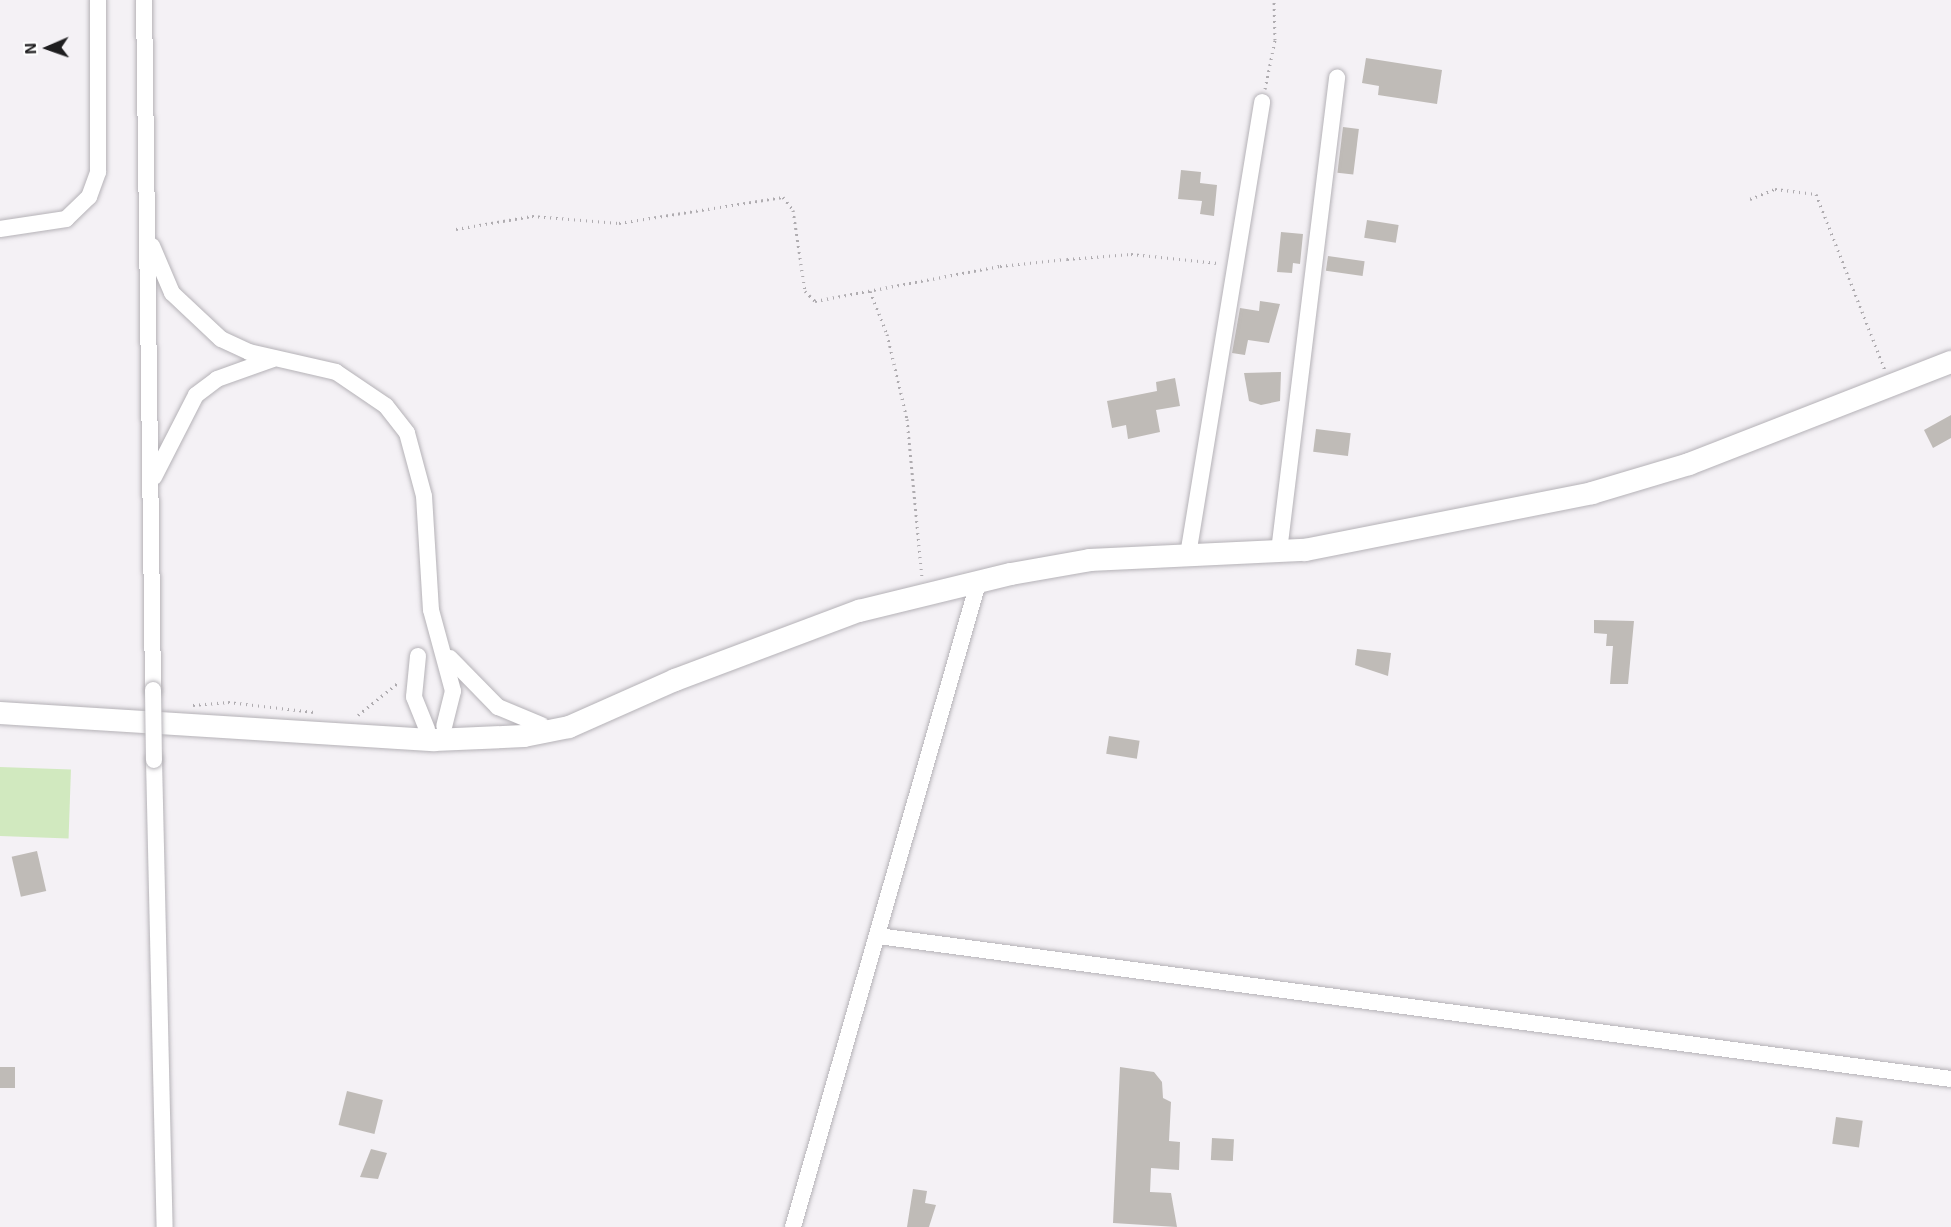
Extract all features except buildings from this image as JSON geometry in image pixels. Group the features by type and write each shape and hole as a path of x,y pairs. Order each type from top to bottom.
{"main road":[{"path":"0,713 434,740 524,736 569,728 675,680 860,611 1090,560 1279,551 1365,541 1592,494 1689,464 1951,362"}],"street":[{"path":"0,230 66,219 89,197 98,171 98,0"},
{"path":"144,0 154,760 165,1227"},
{"path":"1279,551 1337,78"},
{"path":"1188,555 1262,102"},
{"path":"148,237 172,292 194,319 249,352 310,362 363,387 407,433 424,496 431,610 453,691 435,728 414,697 418,656"},
{"path":"150,486 164,449 196,395 250,364 281,357"},
{"path":"793,1227 978,583"},
{"path":"443,648 458,671 498,707 541,725"},
{"path":"878,936 1951,1079"}],"path":[{"path":"1262,102 1275,40 1274,0"},
{"path":"1750,199 1775,189 1816,194 1892,385"},
{"path":"456,229 532,216 619,224 783,197 793,210 805,291 815,301 1000,266 1131,254 1216,262 1235,269"},
{"path":"870,291 887,333 907,419 920,572 930,595"},
{"path":"351,718 382,701 418,656"},
{"path":"186,706 239,702 325,715"}],"green space":[{"path":"0,767 71,769 69,838 0,836"}]}
